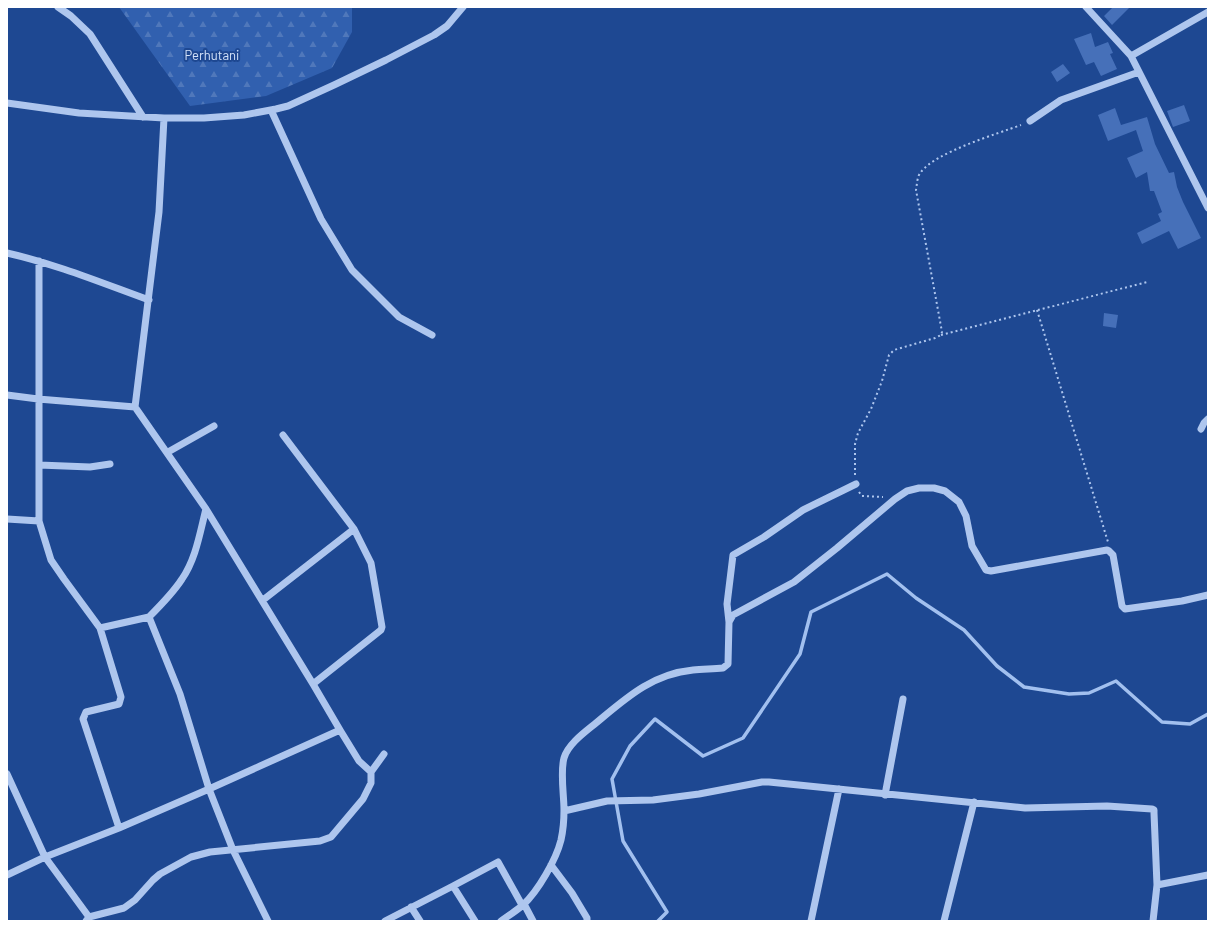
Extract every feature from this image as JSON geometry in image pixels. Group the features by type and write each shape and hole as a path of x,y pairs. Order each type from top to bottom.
{"street":[{"path":"7,103 79,112 164,118 204,118 244,115 271,110 288,106 334,85 434,35 451,21 463,7"},
{"path":"1086,7 1131,56 1208,208"},
{"path":"58,8 70,16 90,34 143,117"},
{"path":"1131,56 1208,12"},
{"path":"1030,121 1061,100 1139,72"},
{"path":"271,110 321,219 352,270 399,317 432,335"},
{"path":"7,774 45,857 88,920 124,908 135,900 160,874 191,857 210,852 320,841 331,837 363,799 371,783 370,772 359,761 314,684 206,509 168,452 135,407 159,212 164,118"},
{"path":"7,253 39,261 149,300"},
{"path":"39,261 39,521 51,560 100,628 121,697 119,704 86,712 83,719 118,828"},
{"path":"7,395 38,400 135,407"},
{"path":"1201,429 1208,419"},
{"path":"168,452 214,426"},
{"path":"283,435 354,529 371,564 382,627 382,630 314,684"},
{"path":"39,465 90,467 110,464"},
{"path":"501,921 523,904 540,884 551,865 561,840 564,811 564,757 576,740 613,708 637,690 651,682 665,676 692,670 726,667 728,664 729,622 726,604 733,555 764,537 803,510 856,484"},
{"path":"729,622 733,616 794,582 895,499 907,491 919,488 939,489 945,491 959,502 966,516 972,546 986,570 991,571 1107,550 1111,553 1113,558 1122,606 1125,609 1208,596"},
{"path":"100,628 149,617 178,584 189,566 206,509"},
{"path":"7,519 39,521"},
{"path":"262,600 354,529"},
{"path":"149,617 180,694 210,789 233,850 268,921"},
{"path":"885,795 903,699"},
{"path":"7,875 45,857 210,789 340,730"},
{"path":"370,772 384,754"},
{"path":"564,811 606,801 653,800 699,794 762,782 1025,808 1107,806 1153,809 1157,885 1153,921"},
{"path":"811,921 839,789"},
{"path":"944,921 974,802"},
{"path":"385,921 498,862 533,921"},
{"path":"551,865 572,893 587,918 587,921"},
{"path":"1157,885 1208,875"},
{"path":"453,886 475,921"},
{"path":"411,907 420,921"}],"path":[{"path":"941,336 941,322 916,190 920,173 929,164 944,154 1030,121"},
{"path":"895,499 862,496 856,484 854,456 858,433 882,381 889,355 894,350 1037,310 1147,282"},
{"path":"1037,310 1111,553"}],"green space":[{"name":"Perhutani","path":"119,7 352,7 352,32 332,68 266,96 190,106"}],"building":[{"path":"1113,7 1130,7 1112,25 1104,16"},
{"path":"1091,33 1095,47 1108,42 1113,53 1110,54 1117,69 1101,76 1094,62 1086,65 1074,39"},
{"path":"1063,64 1070,73 1057,82 1051,72"},
{"path":"1184,105 1190,121 1173,127 1167,111"},
{"path":"1115,108 1121,125 1147,117 1155,144 1169,173 1174,172 1177,187 1183,202 1201,238 1178,249 1169,231 1142,244 1137,233 1161,221 1158,214 1162,212 1154,191 1150,191 1147,172 1136,178 1127,158 1143,151 1136,130 1108,141 1098,115"},
{"path":"1104,313 1118,315 1116,328 1103,326"}],"waterway":[{"path":"658,921 667,912 623,841 612,779 630,746 655,719 703,756 743,738 800,654 811,612 887,574 916,598 964,630 997,666 1024,687 1069,694 1089,693 1116,681 1162,722 1190,724 1208,714"}]}
